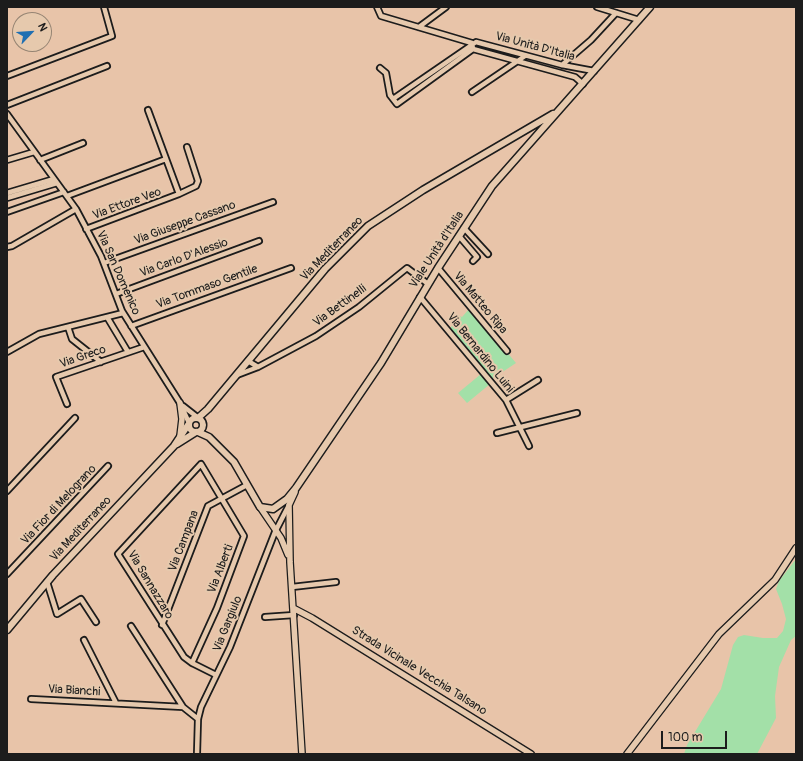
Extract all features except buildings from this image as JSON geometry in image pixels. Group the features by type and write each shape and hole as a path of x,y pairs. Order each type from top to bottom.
{"main road":[{"name":"Viale Unità d'Italia","path":"260,507 267,510 273,509 287,499 296,488 381,363 438,268 492,186 650,7"},
{"name":"Via Mediterraneo","path":"198,418 208,409 325,269 368,226 423,190 558,112"},
{"path":"524,131 531,133 534,139"},
{"path":"198,418 202,420 204,425 202,429 174,446 192,419 198,418"},
{"path":"189,424 190,429 209,437 234,462 260,507"},
{"name":"Via Mediterraneo","path":"7,630 47,582 174,446"}],"street":[{"path":"7,76 112,36 104,7"},
{"path":"377,7 381,16 419,27 516,62 575,77 583,84"},
{"path":"597,7 639,20"},
{"path":"419,27 442,8"},
{"path":"562,65 591,40 616,13"},
{"name":"Via Unità D'Italia","path":"472,46 476,42 525,56 594,71"},
{"path":"380,68 386,72 390,94 394,100 472,46"},
{"path":"472,92 525,56"},
{"path":"7,105 107,66"},
{"name":"Via Ettore Veo","path":"86,229 179,194 148,110"},
{"name":"Via San Domenico","path":"7,114 76,209 104,263 123,313 180,403 189,424"},
{"path":"40,160 83,143"},
{"path":"179,194 196,186 198,182 187,147"},
{"path":"7,160 34,152"},
{"path":"7,212 66,194 166,159"},
{"path":"7,193 55,181"},
{"path":"7,198 55,181"},
{"name":"Via Giuseppe Cassano","path":"104,263 274,202"},
{"path":"7,246 12,246 76,209"},
{"name":"Viale Unità d'Italia","path":"464,228 488,254"},
{"name":"Viale Unità d'Italia","path":"459,236 477,257 473,261"},
{"name":"Via Carlo D'Alessio","path":"116,294 260,241"},
{"name":"Via Tommaso Gentile","path":"131,326 290,268"},
{"name":"Via Bettinelli","path":"236,375 258,367 303,343 358,307 407,268 428,284"},
{"name":"Via Matteo Ripa","path":"438,268 507,351"},
{"name":"Via Bernardino Luini","path":"420,297 506,400 529,446"},
{"path":"7,352 39,334 123,313"},
{"path":"107,317 128,352"},
{"path":"68,327 72,339 101,362"},
{"name":"Via Greco","path":"67,404 56,377 144,347"},
{"path":"248,361 258,367"},
{"path":"506,400 538,380"},
{"path":"180,403 182,419 180,438"},
{"name":"Via San Domenico","path":"180,403 198,418"},
{"path":"497,433 577,413"},
{"path":"7,491 75,418"},
{"name":"Via Alberti","path":"192,663 243,540 241,531 201,464"},
{"name":"Via Sannazzaro","path":"201,464 118,554 162,625 184,657 192,663 216,675"},
{"name":"Via Fior di Melograno","path":"7,574 108,466"},
{"name":"Via Campana","path":"162,625 208,506 247,485"},
{"path":"296,488 289,504 290,562 302,754"},
{"name":"Via Gargiulo","path":"197,754 198,719 201,707 230,647 275,532 289,504"},
{"path":"260,507 286,548 290,562"},
{"path":"627,754 719,634 775,580 796,548"},
{"path":"47,582 57,614 81,599 96,622"},
{"path":"292,587 336,582"},
{"path":"265,617 293,612"},
{"name":"Strada Vicinale Vecchia Talsano","path":"293,612 312,618 532,754"},
{"path":"131,626 183,707 198,719"},
{"name":"Via Bianchi","path":"84,640 116,704"},
{"name":"Via Bianchi","path":"31,699 183,707"}],"green space":[{"path":"470,308 516,363 492,379 450,329 458,315 462,317"},
{"path":"481,374 490,384 467,403 458,393"},
{"path":"796,559 796,636 791,640 779,667 775,696 776,718 757,754 684,754 687,745 721,689 733,645 738,637 744,635 763,638 777,638 783,631 786,619 776,589 779,581"}]}
